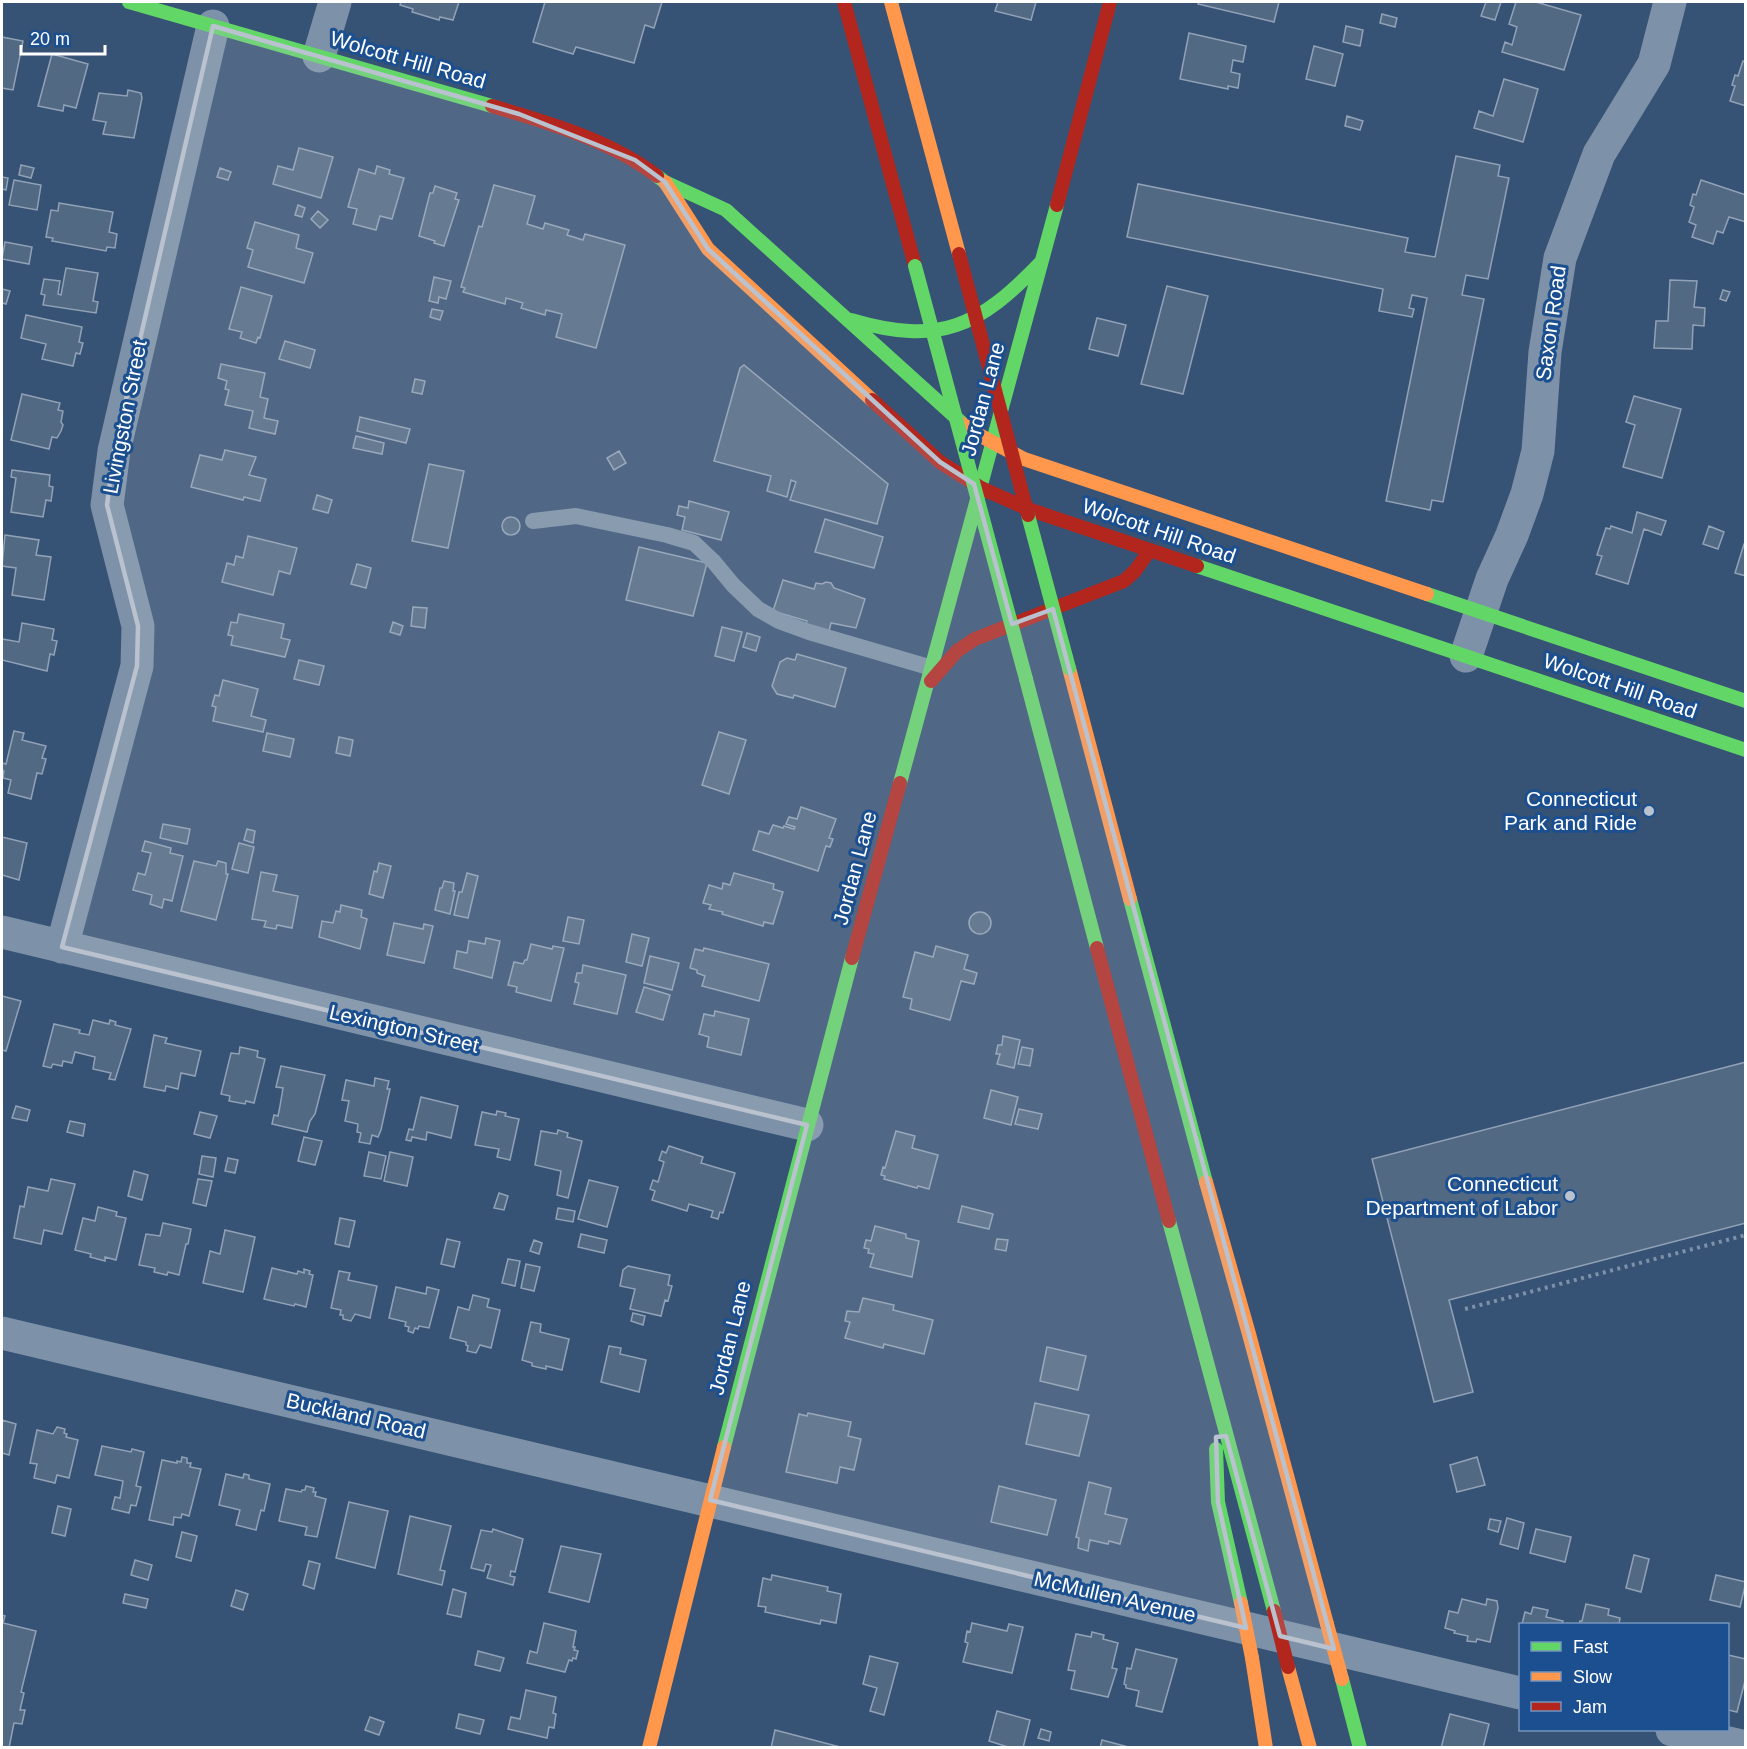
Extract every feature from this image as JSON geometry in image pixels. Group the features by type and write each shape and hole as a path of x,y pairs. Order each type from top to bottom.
{"main road":[{"name":"Wolcott Hill Road","path":"129,2 487,104 563,128 619,152 647,168 665,182 726,210 766,254 843,317 955,418 1035,463 1746,701"},
{"path":"844,2 1310,1748"},
{"path":"891,2 1207,1187 1249,1334 1360,1748"},
{"name":"Jordan Lane","path":"649,1748 710,1500 807,1125 994,442 1110,2"},
{"name":"Wolcott Hill Road","path":"665,182 708,249 745,276 940,462 981,488 1028,509 1746,750"},
{"path":"843,317 894,332 914,334 944,329 969,320 993,307 1025,280 1042,261"},
{"path":"926,687 949,658 965,645 986,634 1124,581 1135,571 1150,550"},
{"path":"1214,1393 1218,1502 1252,1658 1266,1748"}],"street":[{"path":"320,56 335,2"},
{"name":"Saxon Road","path":"1466,656 1480,612 1527,494 1538,451 1545,352 1560,258 1599,154 1654,64 1670,2"},
{"name":"Livingston Street","path":"62,946 137,666 138,626 107,505 114,451 213,26"},
{"name":"Lexington Street","path":"2,932 807,1125"},
{"name":"Buckland Road","path":"2,1333 710,1500"},
{"name":"McMullen Avenue","path":"710,1500 1519,1694"},
{"path":"1676,1731 1746,1747"}],"lane":[{"path":"533,521 576,516 667,534 694,543 758,609 779,621 808,632 932,668"}],"path":[{"path":"1465,1309 1746,1235"}],"highlighted area":[{"path":"213,26 519,114 635,160 665,182 708,249 940,462 974,484 1012,624 1053,609 1334,1649 1280,1636 1226,1436 1216,1437 1218,1502 1246,1628 710,1500 807,1125 62,947 137,666 138,626 107,505 114,451"}],"building":[{"path":"401,2 459,2 453,20 440,17 439,20 412,12 413,9 400,5"},
{"path":"545,2 662,2 654,28 645,25 634,63 576,47 573,54 533,42"},
{"path":"998,2 1036,2 1031,20 995,11"},
{"path":"1199,2 1279,2 1274,22 1198,4"},
{"path":"1486,2 1501,2 1495,20 1481,16"},
{"path":"1516,2 1536,2 1581,15 1564,70 1502,52 1505,42 1512,45 1517,27 1509,24"},
{"path":"1382,14 1397,18 1395,27 1380,23"},
{"path":"1346,26 1363,30 1360,46 1343,42"},
{"path":"1189,33 1246,46 1243,62 1233,60 1231,72 1240,74 1238,88 1228,86 1228,89 1180,79"},
{"path":"2,37 23,41 13,90 2,88"},
{"path":"1314,46 1343,54 1335,86 1306,79"},
{"path":"52,54 88,64 76,108 64,105 63,111 38,106"},
{"path":"1743,61 1746,62 1746,106 1730,101 1735,86 1732,85 1735,75 1738,76"},
{"path":"1504,79 1538,89 1523,142 1474,128 1479,111 1493,116"},
{"path":"128,90 141,93 142,98 134,138 103,134 106,122 93,120 99,93 127,96"},
{"path":"1347,116 1363,121 1360,130 1345,126"},
{"path":"299,148 333,157 321,198 273,184 278,166 293,170"},
{"path":"1456,156 1500,165 1498,176 1509,178 1488,279 1466,275 1462,295 1484,299 1443,502 1432,500 1430,510 1386,501 1427,298 1412,295 1409,308 1414,309 1412,317 1379,311 1383,289 1127,237 1138,184 1408,238 1405,252 1435,257"},
{"path":"21,165 34,168 31,178 19,175"},
{"path":"377,166 390,170 389,174 404,178 392,219 380,216 376,230 353,224 357,209 348,207 359,169 375,174"},
{"path":"220,168 231,172 228,180 217,177"},
{"path":"2,177 8,178 6,190 2,189"},
{"path":"14,180 41,185 37,210 9,205"},
{"path":"1701,180 1746,195 1746,222 1729,217 1723,233 1717,231 1713,244 1692,237 1696,225 1689,222 1694,207 1690,205 1693,194 1696,195"},
{"path":"494,185 535,196 527,224 543,229 545,223 569,230 567,235 583,240 585,234 625,245 596,348 556,337 562,314 546,310 545,315 521,308 523,303 506,298 505,304 463,292 465,288 461,287"},
{"path":"435,186 457,193 455,199 459,200 444,246 419,236 430,193 433,193"},
{"path":"59,203 113,212 109,232 117,234 115,248 107,247 106,251 52,241 53,238 46,237 51,210 58,211"},
{"path":"298,205 305,208 302,217 295,215"},
{"path":"318,211 328,220 320,228 311,219"},
{"path":"255,222 299,235 296,248 313,253 304,283 248,267 253,250 247,248"},
{"path":"5,242 32,247 29,264 2,259"},
{"path":"66,268 98,273 93,301 98,302 96,313 43,305 45,295 41,294 44,279 60,281 58,294 61,295"},
{"path":"434,277 451,281 446,299 439,297 438,303 429,301"},
{"path":"1670,280 1697,281 1694,307 1705,308 1704,326 1693,325 1692,349 1654,348 1656,321 1668,321"},
{"path":"1167,286 1208,296 1183,394 1141,384"},
{"path":"241,287 272,296 260,338 258,337 256,343 240,338 242,332 229,329"},
{"path":"2,289 10,291 6,304 2,303"},
{"path":"1723,290 1730,292 1726,301 1720,299"},
{"path":"432,309 443,311 440,320 430,317"},
{"path":"26,315 82,327 79,342 83,343 80,354 76,353 73,366 42,359 46,344 21,338"},
{"path":"1097,318 1126,325 1118,356 1089,349"},
{"path":"285,341 315,350 310,368 279,359"},
{"path":"221,364 265,373 260,397 268,399 264,418 278,421 275,434 249,428 253,411 225,405 229,390 225,389 227,381 218,378"},
{"path":"744,365 888,484 877,524 790,500 796,482 791,480 787,497 767,491 771,476 714,461 740,368"},
{"path":"415,379 425,381 422,394 412,392"},
{"path":"22,394 60,403 58,410 63,411 61,422 63,425 57,438 52,437 49,449 11,440"},
{"path":"1634,396 1681,409 1662,478 1623,467 1635,425 1626,422"},
{"path":"360,417 410,429 406,443 357,431"},
{"path":"356,436 384,443 382,454 353,448"},
{"path":"225,450 256,457 249,475 266,479 260,501 244,497 243,500 191,487 200,455 222,460"},
{"path":"619,451 626,463 614,470 607,458"},
{"path":"429,464 464,471 448,548 412,541"},
{"path":"12,470 50,475 49,486 53,487 51,501 46,500 43,517 11,512 16,478 11,477"},
{"path":"317,495 332,500 328,513 313,509"},
{"path":"689,501 729,512 721,540 682,530 685,517 677,515 679,506 688,508"},
{"path":"1637,512 1666,521 1661,535 1644,529 1628,584 1596,574 1602,556 1597,555 1606,528 1610,529 1611,526 1632,533"},
{"path":"511,517 517,520 520,526 517,532 511,535 505,532 502,526 505,520"},
{"path":"825,519 883,537 874,568 815,552"},
{"path":"1709,526 1724,532 1718,549 1703,544"},
{"path":"5,535 39,540 36,555 51,557 44,600 12,595 16,568 2,566"},
{"path":"248,536 297,548 290,574 279,571 273,595 222,582 227,563 234,565 236,556 243,558"},
{"path":"1744,544 1746,544 1746,576 1735,573"},
{"path":"639,547 707,563 693,616 626,600"},
{"path":"357,564 371,568 366,588 351,584"},
{"path":"783,580 814,589 816,583 831,583 834,588 865,599 856,628 831,623 829,631 806,624 807,621 773,611"},
{"path":"413,607 427,608 425,628 411,626"},
{"path":"239,614 284,624 281,638 290,640 285,657 231,645 233,636 228,635 231,622 237,623"},
{"path":"393,622 403,626 400,635 390,632"},
{"path":"22,623 54,629 52,640 57,641 54,655 50,654 47,671 2,660 2,639 19,642"},
{"path":"722,627 742,632 734,661 715,656"},
{"path":"747,633 760,637 756,651 743,647"},
{"path":"797,654 846,668 835,707 794,695 793,698 777,694 772,686 780,662 787,658 795,660"},
{"path":"299,660 324,666 319,685 294,679"},
{"path":"223,680 258,689 251,716 266,720 263,732 213,721 216,707 212,706 215,695 219,696"},
{"path":"14,731 24,733 22,740 46,746 42,758 46,759 42,774 37,773 31,799 8,793 11,780 3,778 2,763 6,764"},
{"path":"719,732 746,740 729,794 702,785"},
{"path":"267,733 294,739 290,757 263,751"},
{"path":"339,737 353,740 350,756 336,753"},
{"path":"801,807 836,819 829,838 833,839 830,847 826,846 818,871 753,850 759,831 769,834 773,825 794,829 795,827 786,824 789,817 797,819"},
{"path":"163,824 190,829 187,844 160,838"},
{"path":"247,829 255,831 253,843 244,840"},
{"path":"2,837 27,843 19,880 2,875"},
{"path":"145,841 171,848 170,853 183,856 172,901 164,899 162,908 150,904 152,895 133,890 138,873 145,875 151,853 142,851"},
{"path":"239,843 254,847 248,873 232,869"},
{"path":"194,861 216,866 218,861 226,863 226,874 228,874 216,920 181,911"},
{"path":"379,863 391,866 383,898 369,894 374,871 377,872"},
{"path":"261,872 277,875 273,891 298,896 292,928 277,925 276,929 264,927 266,921 252,919"},
{"path":"467,873 478,876 468,918 454,915 459,892 462,892"},
{"path":"734,873 774,884 773,889 783,892 773,924 764,922 763,926 722,914 723,912 709,909 711,905 703,903 709,885 722,889 723,883 730,885"},
{"path":"444,881 454,883 453,891 455,891 450,914 435,910"},
{"path":"341,905 362,910 361,917 367,919 360,949 319,937 322,921 333,923 336,911 340,912"},
{"path":"980,912 988,915 991,923 988,931 980,934 972,931 969,923 972,915"},
{"path":"568,917 584,920 579,944 563,941"},
{"path":"394,923 423,929 424,924 433,926 424,963 387,955"},
{"path":"632,934 649,938 642,966 626,962"},
{"path":"486,938 500,941 492,978 454,968 457,951 467,953 469,941 485,944"},
{"path":"531,944 552,949 553,946 564,948 551,1001 516,992 517,987 508,985 514,962 523,964 527,960"},
{"path":"936,946 968,955 964,969 977,973 974,984 961,981 950,1020 910,1009 912,999 903,997 915,952 933,957"},
{"path":"704,948 769,964 759,1001 702,986 705,976 690,968 695,949 703,951"},
{"path":"650,956 679,963 672,990 644,983"},
{"path":"583,965 626,975 617,1014 574,1004 579,983 575,982 577,973 582,973"},
{"path":"644,987 670,995 663,1020 636,1012"},
{"path":"2,996 21,1001 6,1051 2,1050"},
{"path":"715,1011 749,1019 741,1055 707,1047 709,1037 699,1034 704,1014 714,1016"},
{"path":"93,1020 109,1024 110,1020 116,1022 115,1025 131,1029 115,1080 109,1079 111,1073 93,1069 95,1057 75,1052 72,1063 63,1061 62,1066 53,1064 51,1068 43,1066 54,1024 80,1030 79,1033 89,1035"},
{"path":"154,1035 167,1038 165,1043 201,1051 195,1076 181,1073 178,1089 166,1086 165,1091 144,1087"},
{"path":"1003,1036 1020,1040 1014,1068 997,1064 1000,1054 996,1054 998,1045 1002,1045"},
{"path":"240,1047 258,1051 257,1057 265,1059 254,1103 229,1101 230,1096 221,1094 231,1053 239,1054"},
{"path":"1022,1047 1033,1049 1030,1066 1018,1064"},
{"path":"1746,1062 1746,1223 1449,1300 1473,1392 1434,1402 1372,1159"},
{"path":"281,1066 325,1075 315,1114 307,1132 272,1124 274,1115 278,1116 283,1088 276,1087"},
{"path":"375,1078 389,1081 387,1089 390,1089 381,1130 378,1137 372,1135 370,1144 359,1142 361,1133 357,1132 358,1124 345,1121 349,1101 342,1100 346,1080 374,1086"},
{"path":"991,1090 1018,1097 1011,1125 984,1118"},
{"path":"421,1097 458,1106 451,1138 427,1132 426,1140 412,1137 411,1141 406,1140 409,1129 413,1130"},
{"path":"16,1106 30,1110 27,1121 12,1118"},
{"path":"1019,1109 1042,1114 1038,1129 1015,1124"},
{"path":"497,1111 506,1113 505,1116 519,1119 510,1160 497,1157 499,1149 475,1145 482,1112 496,1115"},
{"path":"200,1112 217,1116 210,1138 194,1134"},
{"path":"70,1121 85,1124 83,1136 67,1132"},
{"path":"558,1130 568,1133 567,1137 582,1141 568,1198 557,1195 561,1171 535,1165 541,1131 557,1134"},
{"path":"896,1131 915,1136 912,1148 938,1155 929,1189 884,1179 885,1176 881,1175"},
{"path":"304,1137 322,1141 315,1165 298,1161"},
{"path":"669,1146 703,1157 701,1163 735,1173 723,1213 720,1212 718,1219 711,1217 713,1211 689,1204 687,1211 652,1200 655,1191 650,1189 653,1180 658,1182 664,1162 659,1160 662,1151 666,1153"},
{"path":"369,1152 386,1156 381,1179 364,1176"},
{"path":"390,1152 413,1157 407,1186 384,1181"},
{"path":"202,1156 216,1158 213,1177 199,1174"},
{"path":"228,1158 238,1160 235,1173 225,1171"},
{"path":"134,1171 148,1175 142,1200 128,1196"},
{"path":"51,1179 75,1184 62,1234 44,1230 41,1244 14,1238 20,1206 24,1207 28,1187 48,1191"},
{"path":"198,1179 212,1181 206,1206 193,1203"},
{"path":"589,1180 618,1187 607,1227 578,1219"},
{"path":"499,1193 508,1196 504,1210 494,1208"},
{"path":"962,1206 993,1214 989,1229 958,1222"},
{"path":"98,1207 117,1212 116,1216 126,1218 116,1260 105,1257 105,1261 75,1250 83,1218 95,1221"},
{"path":"558,1208 575,1211 573,1222 556,1219"},
{"path":"340,1218 355,1221 349,1247 335,1244"},
{"path":"163,1223 191,1229 179,1275 154,1272 155,1268 139,1265 146,1234 160,1236"},
{"path":"875,1226 906,1234 906,1238 919,1241 912,1277 870,1267 874,1254 868,1253 869,1249 864,1248 866,1240 871,1241"},
{"path":"225,1230 255,1237 243,1292 203,1283 210,1251 220,1254"},
{"path":"581,1234 607,1240 604,1253 578,1247"},
{"path":"447,1239 460,1242 454,1267 441,1264"},
{"path":"997,1239 1008,1240 1006,1251 995,1249"},
{"path":"534,1240 542,1243 539,1254 530,1251"},
{"path":"508,1259 520,1261 515,1286 502,1283"},
{"path":"526,1264 540,1267 534,1291 521,1288"},
{"path":"628,1266 670,1275 668,1285 672,1286 661,1316 630,1309 635,1289 620,1286 623,1270"},
{"path":"272,1268 297,1274 298,1271 304,1273 304,1269 310,1271 309,1274 313,1275 306,1307 264,1299"},
{"path":"339,1271 350,1273 348,1280 377,1286 370,1318 355,1314 351,1321 343,1319 343,1315 340,1315 341,1310 331,1308"},
{"path":"396,1287 426,1294 427,1287 439,1290 429,1328 419,1326 413,1333 408,1331 409,1327 405,1326 406,1322 389,1318"},
{"path":"473,1295 489,1299 487,1307 500,1310 491,1348 480,1345 476,1353 467,1351 466,1342 450,1338 458,1307 469,1310"},
{"path":"863,1298 894,1305 893,1310 933,1320 924,1354 884,1344 883,1348 845,1338 850,1322 845,1321 847,1311 859,1312"},
{"path":"633,1313 645,1316 643,1325 631,1321"},
{"path":"531,1322 541,1324 540,1332 569,1339 562,1370 546,1366 546,1369 532,1366 532,1363 522,1360"},
{"path":"609,1346 621,1348 620,1354 646,1360 639,1392 601,1382"},
{"path":"1047,1347 1086,1356 1078,1390 1040,1381"},
{"path":"1035,1403 1089,1415 1079,1456 1026,1444"},
{"path":"808,1413 851,1422 848,1436 861,1439 854,1470 840,1467 837,1483 786,1472 799,1414 807,1416"},
{"path":"2,1420 16,1424 9,1455 2,1453"},
{"path":"57,1427 65,1429 66,1437 78,1440 69,1478 57,1475 55,1483 34,1478 37,1464 30,1463 37,1430 53,1434"},
{"path":"102,1446 131,1452 132,1449 144,1452 136,1486 141,1487 136,1506 131,1505 129,1513 112,1509 115,1497 120,1498 123,1481 95,1475"},
{"path":"182,1457 187,1458 187,1463 191,1463 190,1467 201,1469 189,1516 182,1514 181,1518 174,1517 173,1525 149,1520 162,1460 177,1463 177,1461 181,1462"},
{"path":"1477,1457 1485,1485 1457,1492 1450,1465"},
{"path":"226,1474 243,1478 244,1474 249,1475 249,1479 270,1484 264,1511 261,1510 256,1530 236,1525 240,1510 219,1505"},
{"path":"1089,1482 1111,1488 1105,1514 1127,1519 1120,1544 1090,1540 1088,1551 1078,1548 1079,1538 1076,1537"},
{"path":"306,1486 314,1488 315,1496 326,1499 317,1537 305,1535 307,1527 279,1521 286,1489 301,1492"},
{"path":"999,1486 1056,1500 1047,1535 991,1522"},
{"path":"349,1502 388,1511 375,1568 336,1558"},
{"path":"58,1506 71,1509 65,1536 52,1533"},
{"path":"410,1516 451,1526 440,1570 445,1571 442,1585 398,1574"},
{"path":"1507,1518 1524,1523 1518,1549 1500,1544"},
{"path":"1490,1519 1501,1521 1498,1532 1488,1529"},
{"path":"493,1529 523,1539 515,1572 511,1571 510,1576 515,1577 513,1585 487,1578 491,1565 486,1564 484,1571 471,1568 481,1530 492,1532"},
{"path":"1536,1529 1571,1537 1565,1562 1530,1553"},
{"path":"182,1532 197,1536 191,1561 176,1557"},
{"path":"561,1546 601,1554 589,1602 549,1592"},
{"path":"1634,1555 1649,1559 1641,1592 1626,1588"},
{"path":"135,1560 152,1565 148,1580 131,1575"},
{"path":"309,1561 320,1564 314,1589 303,1585"},
{"path":"772,1575 828,1587 827,1591 841,1594 836,1623 821,1620 820,1624 765,1612 766,1607 758,1606 763,1578 771,1580"},
{"path":"1716,1575 1746,1582 1740,1607 1710,1600"},
{"path":"453,1589 466,1593 461,1617 447,1614"},
{"path":"236,1590 248,1594 243,1610 231,1606"},
{"path":"125,1594 148,1599 146,1608 123,1603"},
{"path":"1462,1599 1486,1605 1487,1599 1497,1601 1498,1608 1490,1642 1477,1639 1476,1642 1467,1641 1468,1636 1445,1628 1449,1611 1458,1613"},
{"path":"1586,1604 1609,1609 1608,1615 1620,1618 1619,1623 1579,1623 1582,1621"},
{"path":"1533,1607 1548,1610 1546,1617 1563,1621 1562,1623 1522,1623 1525,1612 1531,1614"},
{"path":"2,1615 5,1616 3,1623 36,1631 21,1692 24,1693 20,1710 25,1710 22,1724 14,1723 9,1748 2,1748"},
{"path":"544,1623 576,1631 573,1647 578,1651 576,1659 569,1660 565,1672 527,1663 530,1651 537,1653"},
{"path":"972,1623 1007,1631 1009,1624 1023,1627 1012,1673 963,1662 968,1643 965,1642 967,1631 970,1632"},
{"path":"1092,1632 1104,1635 1103,1639 1118,1643 1112,1668 1117,1669 1108,1697 1071,1689 1075,1671 1068,1670 1076,1634 1091,1637"},
{"path":"1136,1649 1177,1659 1162,1712 1136,1706 1139,1691 1126,1688 1124,1684 1127,1668 1131,1669"},
{"path":"478,1651 504,1658 500,1671 475,1665"},
{"path":"1729,1655 1746,1659 1746,1677 1737,1712 1729,1710"},
{"path":"870,1656 898,1663 884,1715 870,1711 877,1688 863,1684"},
{"path":"526,1690 556,1697 553,1713 556,1714 554,1728 549,1727 547,1738 508,1729 511,1717 520,1719"},
{"path":"997,1711 1030,1720 1023,1748 1011,1748 989,1741"},
{"path":"459,1714 484,1720 480,1734 456,1728"},
{"path":"1450,1714 1489,1724 1483,1748 1441,1748"},
{"path":"370,1717 384,1722 379,1735 365,1730"},
{"path":"1041,1729 1051,1732 1049,1741 1038,1738"},
{"path":"775,1730 844,1748 771,1748"},
{"path":"1102,1740 1132,1748 1100,1748"}],"traffic: fast":[{"path":"129,2 492,106"},
{"path":"657,176 665,182 726,210 963,424"},
{"path":"900,783 1057,205"},
{"path":"851,320 882,328 910,331 934,330 956,325 977,316 998,302 1041,262"},
{"path":"915,266 1026,679"},
{"path":"1028,515 1069,668"},
{"path":"1197,566 1746,750"},
{"path":"1427,594 1746,701"},
{"path":"1026,679 1097,948"},
{"path":"1130,899 1206,1182"},
{"path":"724,1447 852,958"},
{"path":"1169,1221 1274,1611"},
{"path":"1216,1449 1218,1502 1241,1603"},
{"path":"1342,1679 1360,1748"}],"traffic: slow":[{"path":"891,2 959,254"},
{"path":"665,182 708,249 872,400"},
{"path":"963,424 1024,459 1427,594"},
{"path":"1069,668 1130,899"},
{"path":"1206,1182 1327,1624"},
{"path":"649,1748 724,1447"},
{"path":"1241,1603 1252,1658"},
{"path":"1327,1624 1342,1679"},
{"path":"1252,1658 1266,1748"},
{"path":"1288,1667 1310,1748"}],"traffic: jam":[{"path":"844,2 915,266"},
{"path":"1057,205 1110,2"},
{"path":"492,106 578,134 619,152 657,176"},
{"path":"959,254 1028,515"},
{"path":"872,400 940,462 981,488 1028,509 1197,566"},
{"path":"931,681 957,651 975,639 1124,581 1135,571 1150,550"},
{"path":"852,958 900,783"},
{"path":"1097,948 1169,1221"},
{"path":"1274,1611 1288,1667"}],"place":[{"name":"Connecticut Park and Ride","path":"1649,811"},
{"name":"Connecticut Department of Labor","path":"1570,1196"}]}
